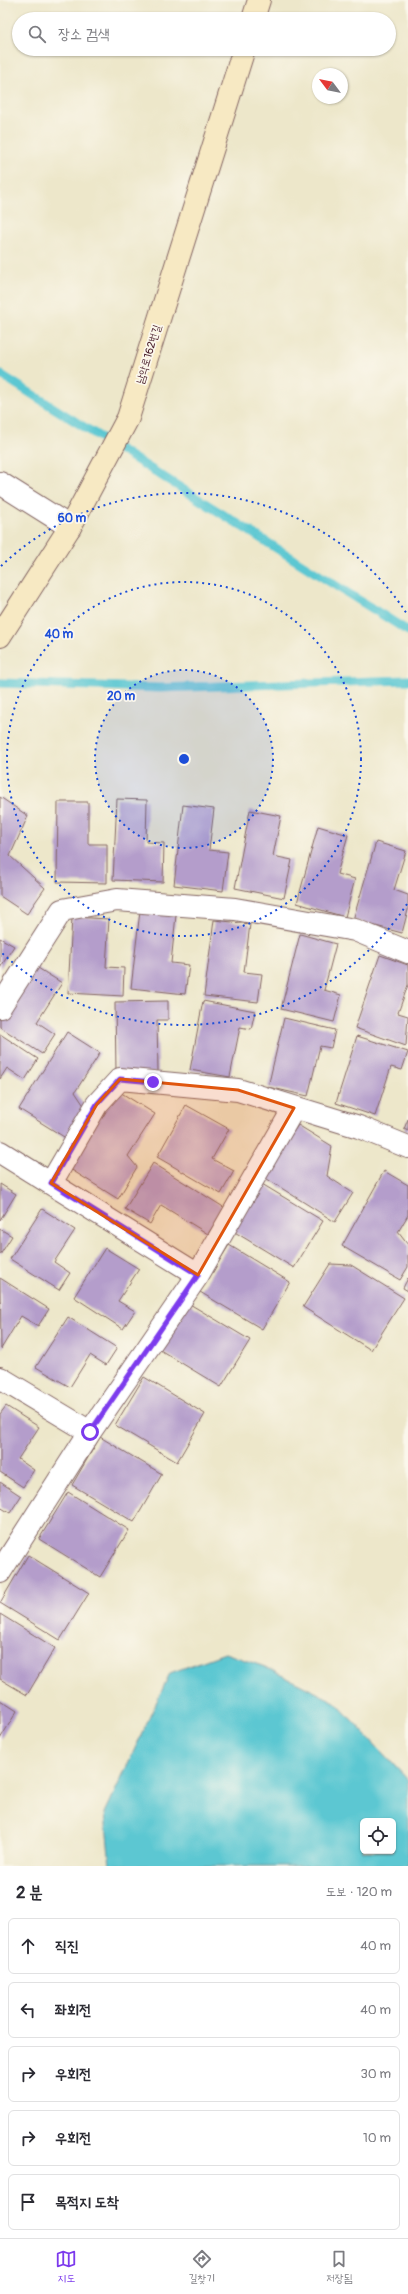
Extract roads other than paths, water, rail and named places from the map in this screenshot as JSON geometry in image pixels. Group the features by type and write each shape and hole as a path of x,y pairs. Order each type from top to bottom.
{"street":[{"path":"255,12 259,0"},
{"name":"남악로162번길","path":"0,636 70,527 128,418 242,56"},
{"path":"0,483 70,527"},
{"path":"0,1008 62,910 117,900 235,909 355,930 408,952"},
{"path":"51,1183 97,1104 120,1079 238,1090 359,1127 408,1146"},
{"path":"0,1572 90,1432 198,1275 294,1108"},
{"path":"0,1152 198,1275"},
{"path":"0,1378 90,1432"}],"water":[{"path":"225,1653 265,1667 335,1702 408,1780 408,1866 110,1866 105,1813 170,1673"}],"waterway":[{"path":"0,374 408,631"},
{"path":"0,683 159,688 408,680"}]}
